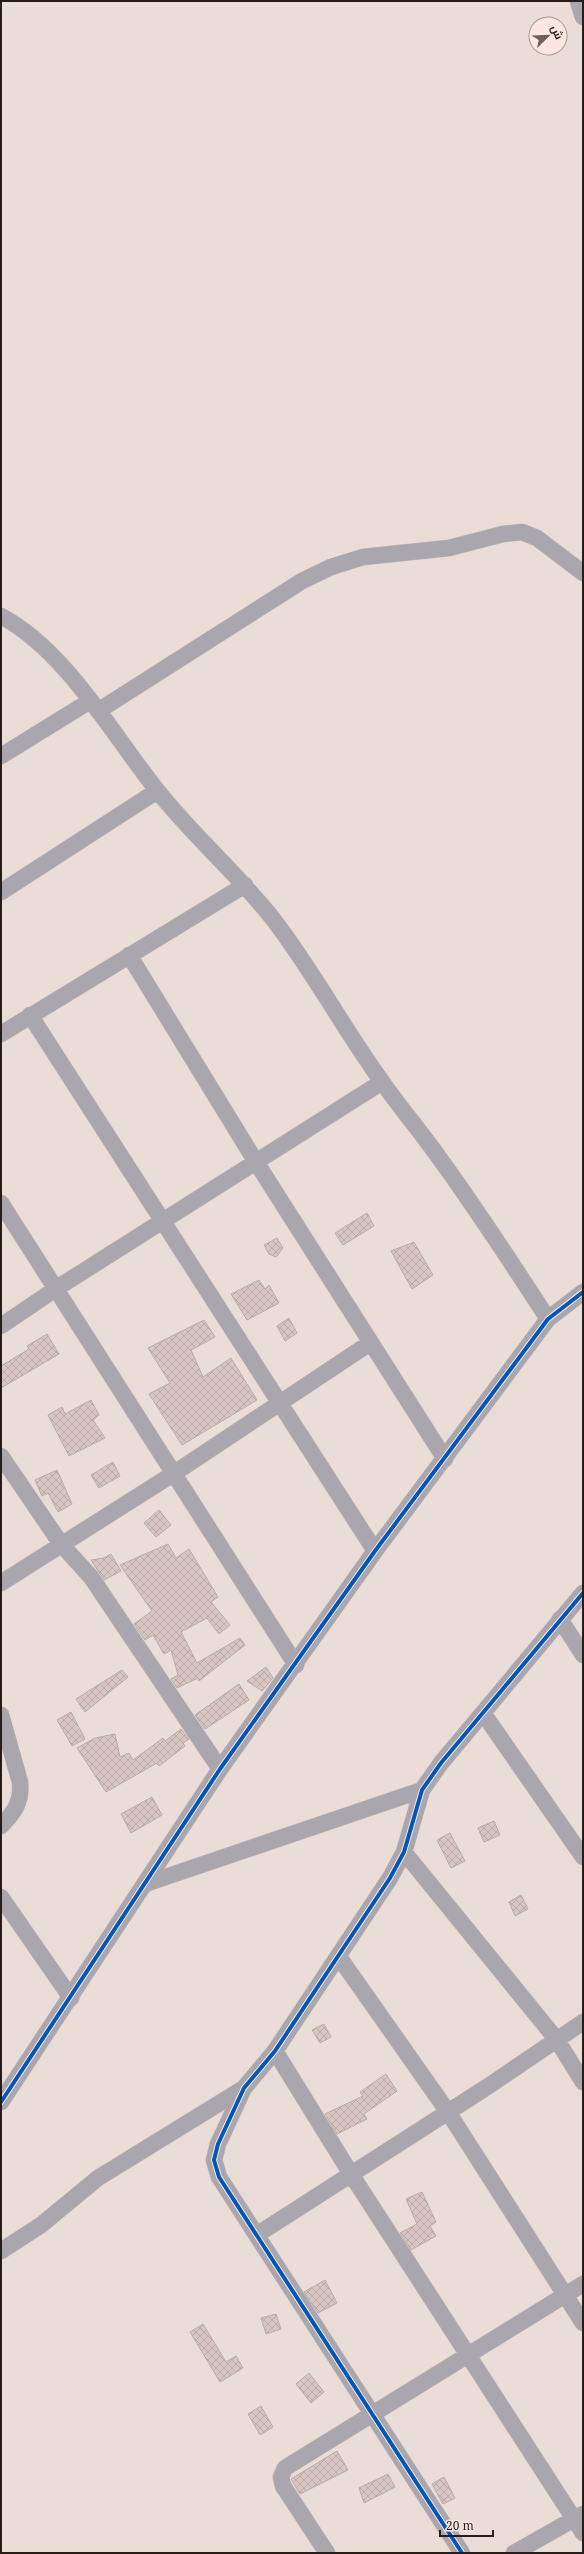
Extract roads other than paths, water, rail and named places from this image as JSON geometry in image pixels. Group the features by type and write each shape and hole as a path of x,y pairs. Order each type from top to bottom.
{"street":[{"path":"578,1 583,17"},
{"path":"1,756 94,706 302,581 331,567 363,557 449,548 503,534 522,532 537,538 583,573"},
{"path":"1,616 19,625 44,646 94,706 157,791 245,885 314,974 382,1082 481,1217 548,1319"},
{"path":"1,892 157,791"},
{"path":"1,1034 128,955 207,910 245,885"},
{"path":"128,955 256,1162 445,1459"},
{"path":"30,1015 375,1551"},
{"path":"1,1326 57,1288 382,1082"},
{"path":"1,1203 57,1288 173,1474 296,1665"},
{"path":"1,2100 71,1998 220,1769 296,1665 375,1551 548,1319 583,1292"},
{"path":"1,1583 173,1474 370,1343"},
{"path":"1,1456 61,1544 92,1577 220,1769"},
{"path":"462,2553 258,2234 219,2176 214,2160 218,2144 244,2088 275,2051 339,1957 390,1878 404,1852 422,1790 441,1763 583,1593"},
{"path":"560,1619 583,1655"},
{"path":"483,1713 583,1857"},
{"path":"1,1715 20,1782 21,1794 15,1811 1,1826"},
{"path":"145,1884 422,1790"},
{"path":"404,1852 557,2040 583,2082"},
{"path":"1,1897 71,1998"},
{"path":"339,1957 448,2112 583,2323"},
{"path":"258,2234 448,2112 583,2022"},
{"path":"275,2051 351,2174 468,2356 578,2516 583,2533"},
{"path":"1,2251 41,2225 98,2178 244,2088"},
{"path":"327,2553 283,2486 281,2477 285,2468 372,2412 468,2356 583,2284"},
{"path":"514,2553 578,2516"}]}
